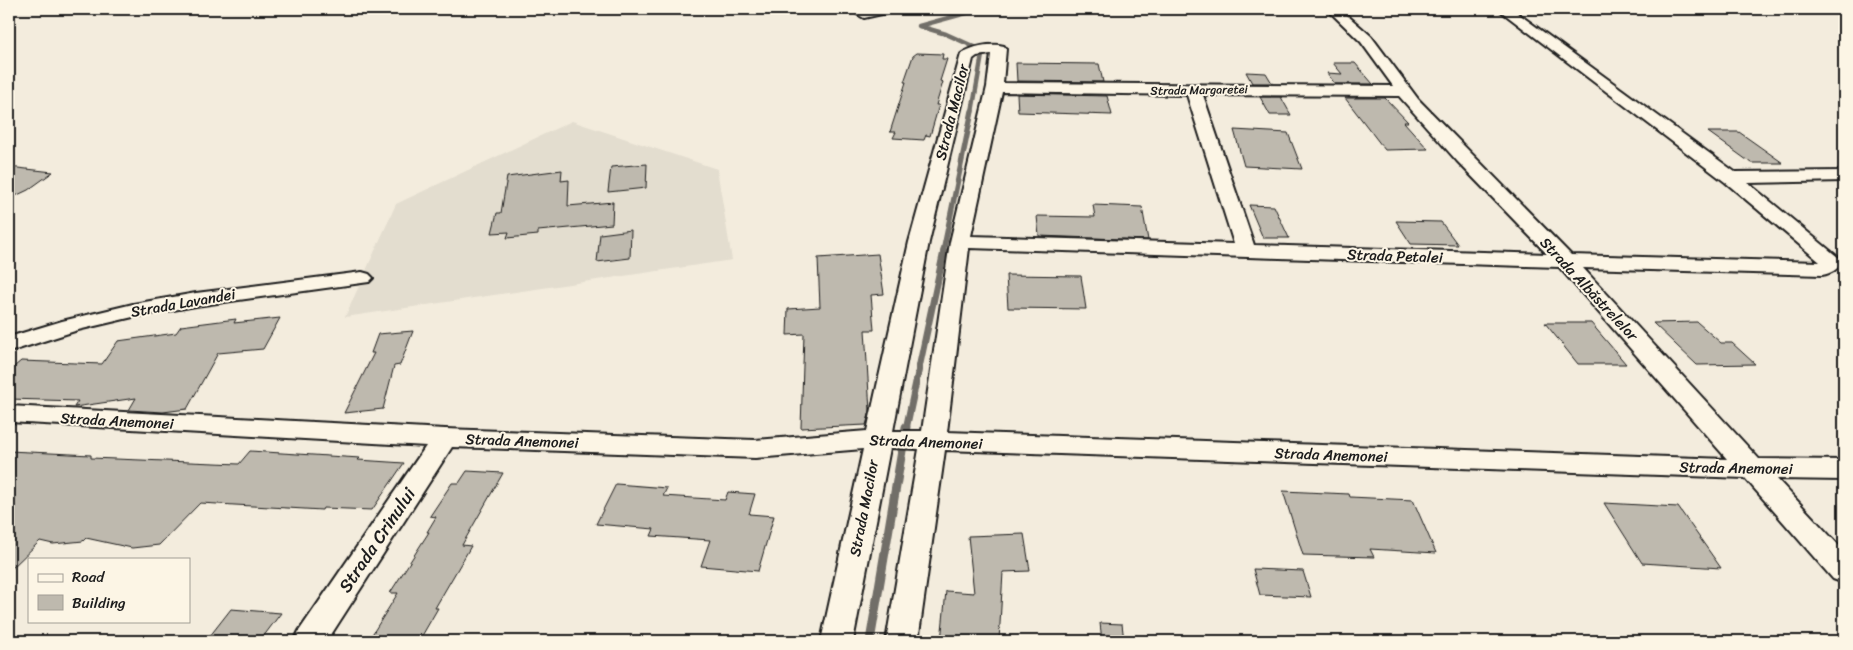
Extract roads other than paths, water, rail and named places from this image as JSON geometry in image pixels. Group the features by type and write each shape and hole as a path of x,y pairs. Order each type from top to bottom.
{"street":[{"path":"864,14 886,9"},
{"name":"Strada Albăstrelelor","path":"1333,9 1366,39 1404,91 1463,156 1566,262 1844,571"},
{"path":"1504,9 1731,178 1844,176"},
{"name":"Strada Macilor","path":"837,641 883,439 919,242 968,55 973,52 998,50 995,87 960,242 926,442 902,641"},
{"name":"Strada Margaretei","path":"995,87 1133,91 1193,89 1404,91"},
{"path":"1193,89 1246,251"},
{"name":"Strada Petalei","path":"960,242 1566,262 1822,269 1829,266 1832,262 1818,248 1731,178"},
{"name":"Strada Lavandei","path":"9,345 33,336 149,307 204,297 362,278"},
{"name":"Strada Anemonei","path":"9,414 445,438 755,449 883,439 926,442 1754,469 1844,470"},
{"name":"Strada Crinului","path":"310,641 445,438"}],"waterway":[{"path":"977,48 946,34 919,26 981,9"},
{"path":"972,112 982,55"},
{"path":"943,252 972,111"},
{"path":"906,429 944,251"},
{"path":"870,641 906,427"}]}
